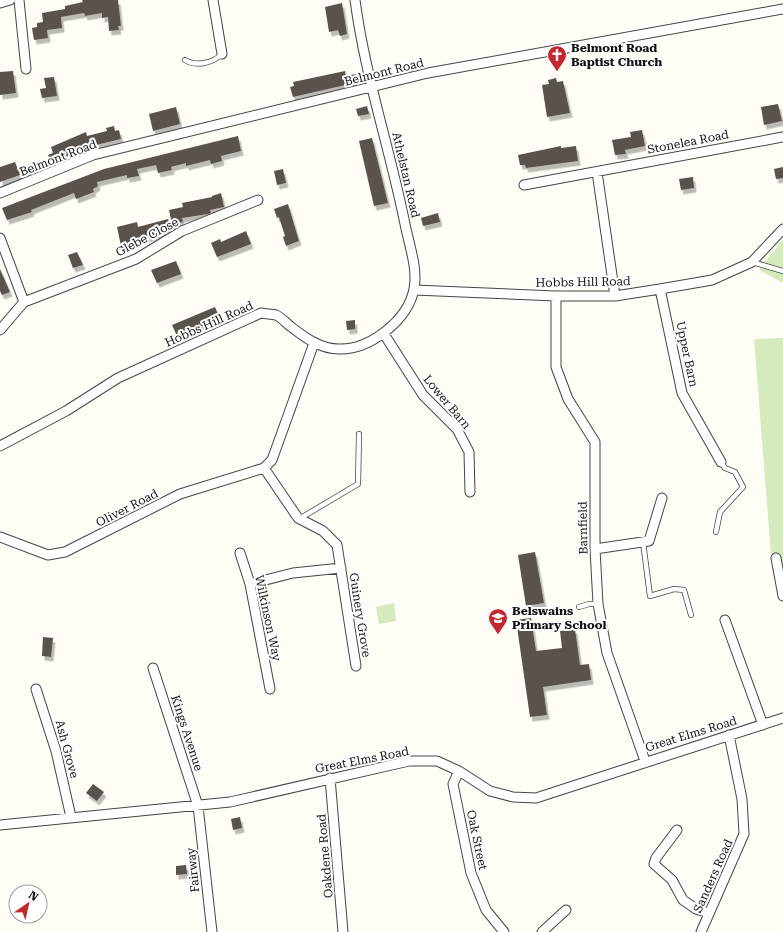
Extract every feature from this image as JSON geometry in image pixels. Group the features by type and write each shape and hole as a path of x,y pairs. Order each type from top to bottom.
{"street":[{"path":"0,3 10,0"},
{"path":"19,0 26,69"},
{"path":"213,0 222,54"},
{"name":"Athelstan Road","path":"355,0 360,35 372,88 394,170 414,269"},
{"name":"Belmont Road","path":"0,193 93,155 372,88 428,73 783,9"},
{"name":"Stonelea Road","path":"524,185 783,137"},
{"path":"597,172 615,296"},
{"name":"Glebe Close","path":"0,330 24,302 136,258 182,231 258,200"},
{"name":"Hobbs Hill Road","path":"414,290 556,296 615,296 660,290 712,280 752,262 783,229"},
{"path":"0,238 24,302"},
{"name":"Hobbs Hill Road","path":"0,446 66,411 118,378 261,313 277,316 314,343 338,349 362,345 384,334 401,316 414,290 414,269"},
{"name":"Upper Barn","path":"660,290 682,393 721,462"},
{"name":"Barnfield","path":"556,296 556,367 568,399 595,442 595,549 598,604 607,653 645,761"},
{"name":"Lower Barn","path":"384,334 422,395 457,429 469,452 470,492"},
{"path":"299,519 264,468 272,460 314,343"},
{"name":"Oliver Road","path":"1,536 48,555 65,552 180,494 264,468"},
{"path":"595,549 649,542 662,498"},
{"name":"Guinery Grove","path":"299,519 323,531 337,545 356,666"},
{"name":"Wilkinson Way","path":"240,552 250,584 270,689"},
{"path":"776,558 783,596"},
{"name":"Guinery Grove","path":"250,584 292,573 341,568"},
{"path":"725,620 763,725"},
{"name":"Kings Avenue","path":"153,668 198,806"},
{"name":"Ash Grove","path":"36,689 56,751 71,817"},
{"name":"Great Elms Road","path":"0,825 230,802 409,760 437,761 459,771 490,791 513,797 536,798 645,761 783,718"},
{"name":"Sanders Road","path":"701,932 744,834 742,799 729,735"},
{"name":"Oak Street","path":"459,771 453,784 471,873 486,910 504,932"},
{"name":"Oakdene Road","path":"330,778 343,932"},
{"name":"Fairway","path":"198,806 212,932"},
{"path":"677,830 656,858 654,864 672,880 683,900 696,909 709,914"},
{"path":"542,932 566,910"}],"lane":[{"path":"185,60 194,64 212,61 222,54"},
{"path":"752,262 783,271"},
{"path":"299,519 358,484 359,434"},
{"path":"716,532 720,512 743,487 735,472 725,468 721,462"},
{"path":"643,542 650,596 674,589 684,590 691,615"},
{"path":"579,607 589,604 598,604"}],"green space":[{"path":"783,239 783,283 759,270"},
{"path":"783,338 783,602 771,554 754,339"},
{"path":"394,603 396,621 379,624 376,607"}],"building":[{"path":"82,0 118,0 121,26 118,26 119,30 109,31 108,17 102,18 102,13 85,16 84,13 61,17 62,28 47,30 48,38 34,40 32,28 37,27 37,23 43,22 42,13 65,9 65,6 83,2"},
{"path":"342,3 347,34 340,36 338,30 329,32 325,7"},
{"path":"13,71 16,93 0,95 0,72"},
{"path":"345,71 346,76 361,73 363,81 293,97 290,87 294,86 293,82"},
{"path":"54,77 57,96 42,98 40,89 46,88 44,78"},
{"path":"556,78 557,82 563,81 570,113 547,117 542,85 549,84 548,80"},
{"path":"778,104 782,121 764,125 761,107"},
{"path":"367,106 369,114 358,116 356,109"},
{"path":"176,107 180,124 153,131 149,114"},
{"path":"114,126 115,131 119,130 121,139 96,145 51,162 48,155 53,153 51,147 86,132 87,136 107,131 106,128"},
{"path":"642,130 645,146 625,150 626,154 615,155 612,140 631,137 630,132"},
{"path":"238,136 241,151 221,156 222,161 211,164 210,160 186,166 186,163 171,167 172,170 158,173 156,165 137,169 139,176 127,178 127,175 97,182 98,186 93,189 94,192 76,199 74,193 31,210 32,212 7,220 2,208 104,169"},
{"path":"372,138 388,203 374,206 359,141"},
{"path":"561,146 561,148 576,146 578,161 526,168 525,165 520,165 518,155"},
{"path":"15,162 20,175 0,182 0,167"},
{"path":"783,167 783,178 776,179 774,169"},
{"path":"283,169 286,183 277,185 274,171"},
{"path":"693,177 694,188 681,190 679,179"},
{"path":"221,193 224,207 210,210 211,213 208,214 182,218 183,222 172,224 169,210 183,207 182,203 212,197"},
{"path":"288,204 299,241 286,246 283,237 285,236 279,217 277,218 274,209"},
{"path":"438,213 440,222 423,226 421,218"},
{"path":"168,219 171,230 121,246 117,227 137,222 138,227"},
{"path":"246,231 251,244 217,257 211,243 220,239 221,242"},
{"path":"77,252 83,265 73,268 68,255"},
{"path":"176,261 181,274 157,283 151,270"},
{"path":"0,269 10,292 2,295 0,291"},
{"path":"215,307 220,319 177,336 172,325"},
{"path":"355,320 355,329 347,330 346,321"},
{"path":"535,552 544,603 526,606 518,555"},
{"path":"531,618 536,651 562,648 560,631 575,629 580,665 589,664 591,680 543,687 547,715 530,717 516,620"},
{"path":"43,637 53,638 51,657 42,656"},
{"path":"93,784 104,792 97,801 86,793"},
{"path":"240,817 242,828 233,830 231,819"},
{"path":"186,865 187,874 176,875 176,866"}],"place":[{"name":"Belmont Road Baptist Church","path":"557,72"},
{"name":"Belswains Primary School","path":"498,635"}]}
